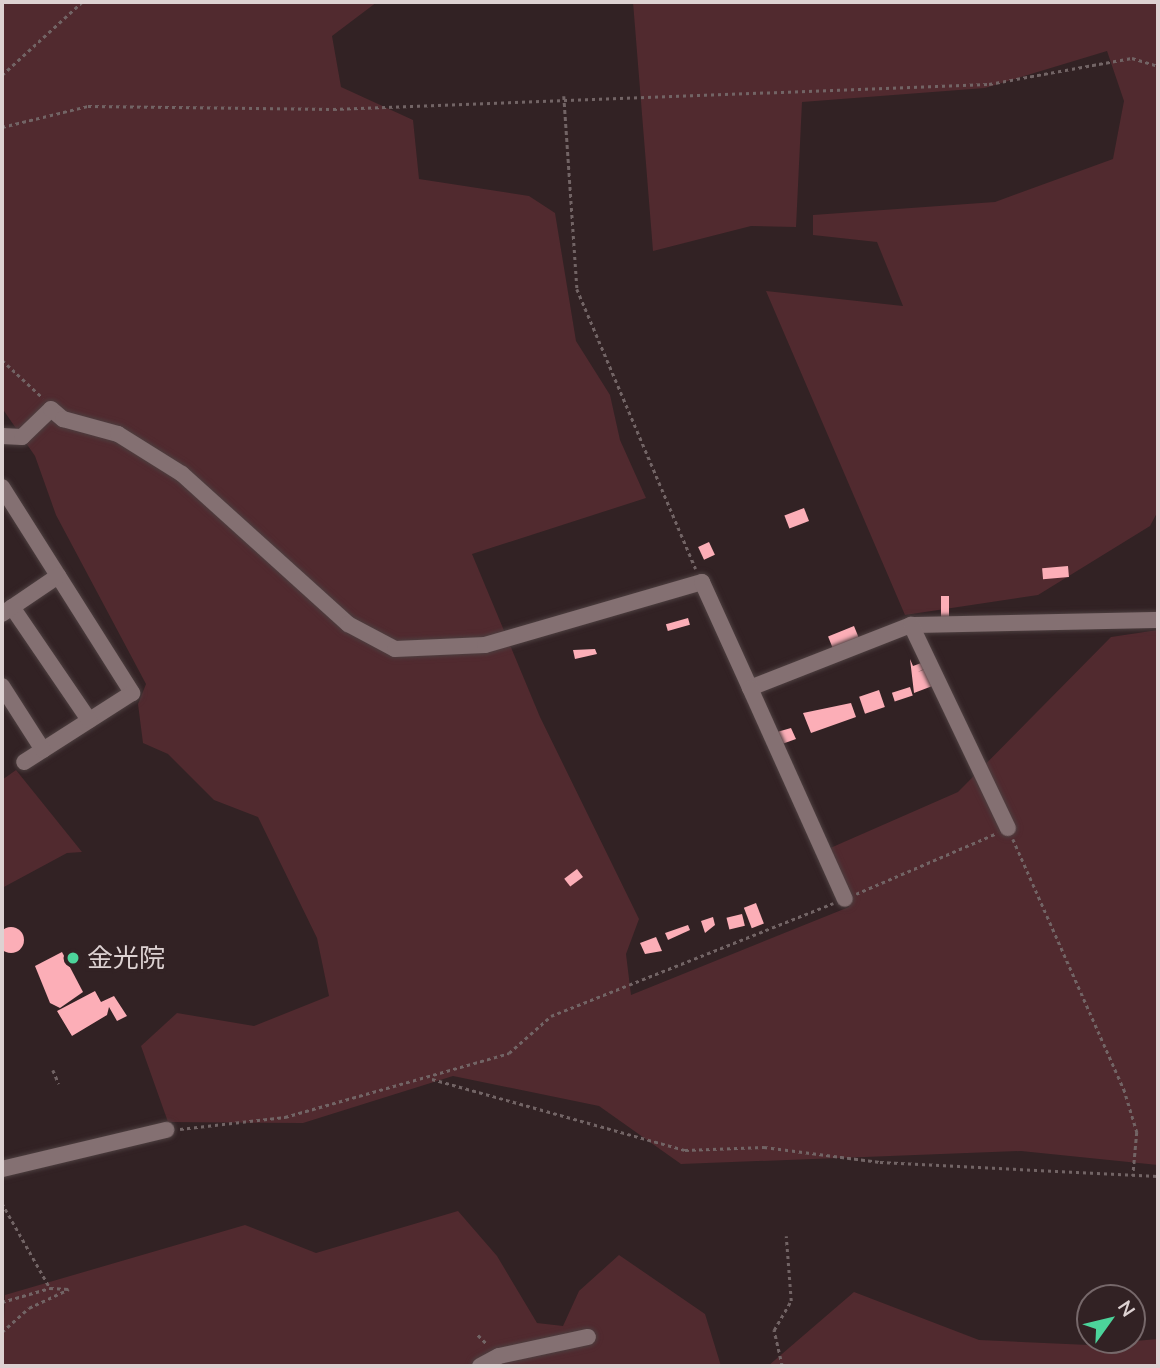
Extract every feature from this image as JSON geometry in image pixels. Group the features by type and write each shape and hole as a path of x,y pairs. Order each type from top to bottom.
{"street":[{"path":"2,436 22,437 51,408 158,455 380,646 485,645 702,582 845,899"},
{"path":"2,488 132,692 24,762"},
{"path":"58,576 7,611 89,720"},
{"path":"750,688 911,625 1158,620"},
{"path":"911,625 1009,828"},
{"path":"2,687 43,750"},
{"path":"2,1169 166,1130"},
{"path":"480,1366 499,1356 588,1338"}],"path":[{"path":"2,75 82,2"},
{"path":"2,127 88,106 216,112 564,96 989,84 1132,58 1158,66"},
{"path":"564,96 577,289 702,582"},
{"path":"2,360 51,408"},
{"path":"166,1130 248,1125 432,1079 509,1053 551,1016 637,976 845,899 1009,828 1124,1089 1137,1132 1133,1176"},
{"path":"53,1070 59,1084"},
{"path":"432,1079 685,1150 764,1147 880,1162 1158,1176"},
{"path":"2,1203 50,1288"},
{"path":"782,1366 774,1330 791,1301 786,1236"},
{"path":"2,1302 50,1288 69,1289 29,1308 2,1332"}],"shaded area":[{"path":"2,2 377,2 332,36 341,87 413,120 419,179 529,196 555,213 576,341 610,395 620,440 646,498 472,554 540,717 639,919 626,954 631,995 849,907 828,849 958,792 1111,637 1158,630 1158,1165 1021,1151 681,1164 599,1106 453,1076 303,1123 168,1122 141,1046 177,1013 254,1026 329,996 317,938 258,817 214,800 168,754 143,743 138,704 146,684 56,515 35,456 2,408"},
{"path":"633,2 1158,2 1158,511 1150,526 1038,595 905,615 766,291 903,306 877,242 813,235 813,215 995,202 1113,159 1124,101 1107,51 985,88 802,102 796,227 751,226 653,251"},
{"path":"16,770 82,852 67,853 2,888 2,780"},
{"path":"458,1211 497,1256 537,1323 563,1326 579,1291 619,1255 705,1314 721,1366 2,1366 5,1295 245,1225 316,1253"},
{"path":"854,1292 979,1340 1076,1344 1076,1354 1146,1354 1146,1340 1158,1339 1158,1366 768,1366"}],"building":[{"path":"804,508 809,521 789,529 784,516"},
{"path":"709,542 715,555 704,560 698,547"},
{"path":"1068,566 1069,577 1043,579 1042,568"},
{"path":"941,596 949,596 949,620 941,620"},
{"path":"688,618 690,625 668,631 666,624"},
{"path":"854,626 860,641 834,651 828,636"},
{"path":"595,649 597,654 575,659 573,650"},
{"path":"910,659 913,666 924,662 926,668 918,672 928,668 935,685 914,693"},
{"path":"910,687 913,696 895,701 892,693"},
{"path":"879,690 885,707 865,714 859,697"},
{"path":"851,703 856,717 811,733 803,713"},
{"path":"791,728 796,739 782,744 777,732"},
{"path":"577,869 583,877 570,887 564,879"},
{"path":"756,903 764,924 752,928 744,908"},
{"path":"742,914 745,926 729,930 726,918"},
{"path":"713,917 715,925 705,933 701,921"},
{"path":"688,925 690,930 668,940 665,933"},
{"path":"11,927 20,931 24,940 20,949 11,953 2,949 -2,940 2,931"},
{"path":"656,937 662,951 645,954 640,943"},
{"path":"62,952 83,992 60,1008 50,1003 35,966"},
{"path":"95,991 101,1002 114,996 127,1016 117,1021 109,1007 107,1015 72,1036 57,1011"}],"place":[{"name":"金光院","path":"73,958"}]}
